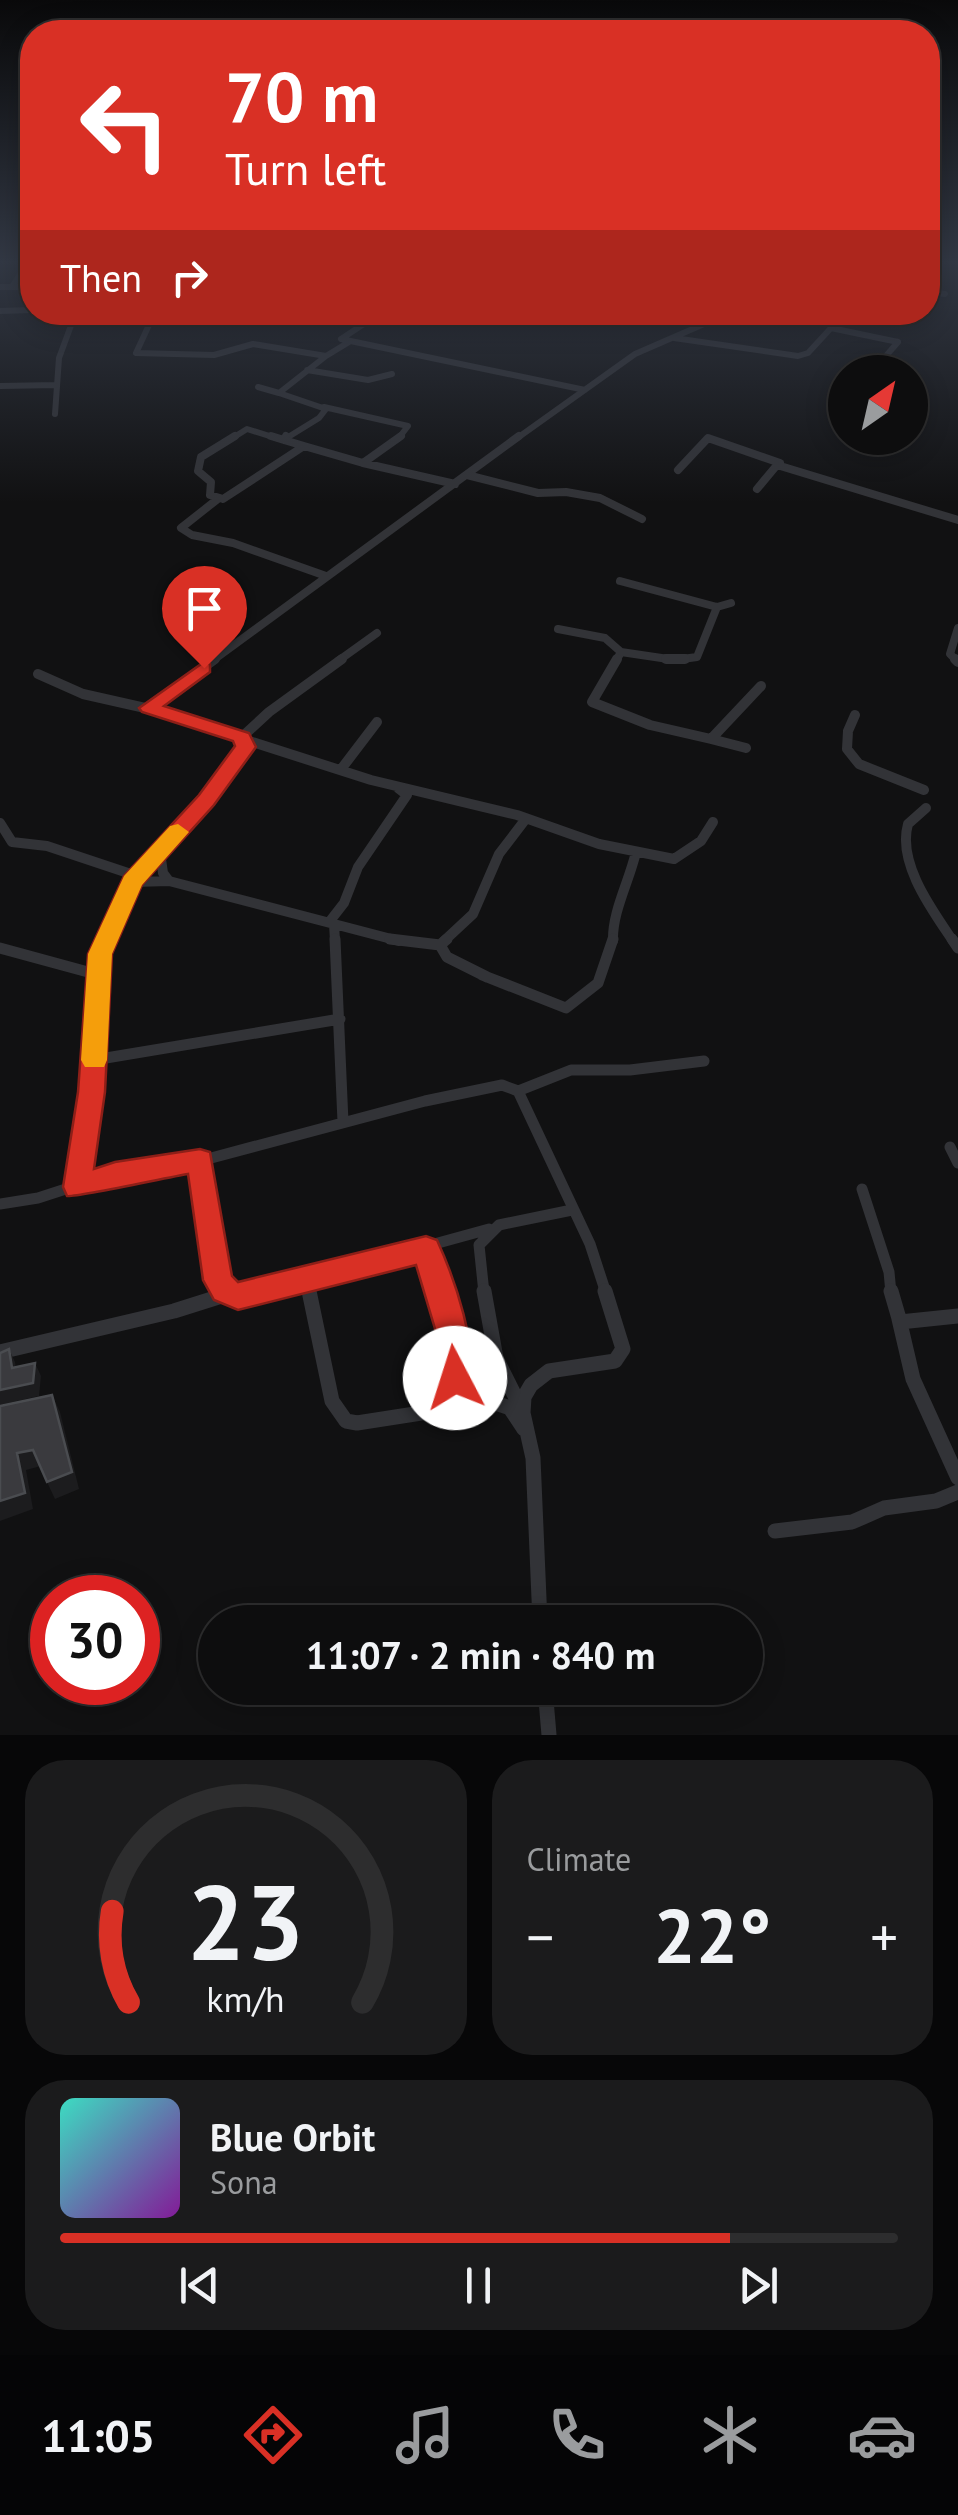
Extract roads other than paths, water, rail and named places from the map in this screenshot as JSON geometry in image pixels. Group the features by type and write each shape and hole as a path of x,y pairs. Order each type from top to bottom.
{"street":[{"path":"55,414 59,358 65,341"},
{"path":"141,341 136,353 214,355 253,344 326,356"},
{"path":"154,710 149,708 171,689 236,646 326,576 635,354 662,341"},
{"path":"689,341 798,356 808,354 820,341"},
{"path":"279,393 349,342 585,390"},
{"path":"306,370 368,380 392,374"},
{"path":"0,386 56,384"},
{"path":"258,387 408,426 404,434 363,462"},
{"path":"0,396 16,388"},
{"path":"284,440 326,414 324,407"},
{"path":"219,498 210,495 211,482 198,471 200,457 247,429 455,484"},
{"path":"678,470 708,438 780,463 757,489"},
{"path":"304,446 219,498 181,528 192,535 232,542 326,576"},
{"path":"777,465 958,520"},
{"path":"467,476 538,493 566,492 600,498 642,519"},
{"path":"620,580 717,607 731,603"},
{"path":"593,622 622,652 675,660 697,657 717,607"},
{"path":"958,628 950,654 958,662"},
{"path":"558,630 605,638"},
{"path":"243,738 269,712 377,634"},
{"path":"622,652 592,702 650,725 746,748"},
{"path":"38,674 84,694 154,710 370,780 393,783 636,852 674,860 701,840 713,822"},
{"path":"711,740 761,686"},
{"path":"854,715 847,749 859,764 924,790"},
{"path":"342,768 377,722"},
{"path":"77,1187 94,1060 100,954 135,879 207,800 246,747 243,738"},
{"path":"343,1122 332,922 358,867 406,795 393,783"},
{"path":"926,808 908,822 903,845 910,866 958,948"},
{"path":"0,823 12,842 47,846 135,879 168,882 410,944 440,945 473,914 499,854 525,820"},
{"path":"160,852 168,882"},
{"path":"440,945 446,957 566,1008 598,983 613,942 612,919 627,892 636,852"},
{"path":"0,948 98,975"},
{"path":"94,1060 340,1020"},
{"path":"0,1204 115,1174 200,1161 502,1085 518,1091 571,1070 630,1070 704,1060"},
{"path":"518,1091 590,1244 622,1349 615,1361 548,1371 524,1397 523,1413 533,1458 539,1605"},
{"path":"950,1146 958,1163"},
{"path":"200,1161 218,1280 238,1296 426,1250 512,1220 572,1210"},
{"path":"862,1189 889,1272 892,1305 900,1322 958,1316"},
{"path":"496,1227 479,1245 478,1263 496,1358 523,1413"},
{"path":"426,1250 454,1339 455,1378 464,1404"},
{"path":"302,1280 310,1289 332,1401 346,1421 357,1423 492,1402 510,1408 526,1432"},
{"path":"0,1352 38,1340 192,1309 231,1293"},
{"path":"892,1305 899,1316 900,1332 921,1391 958,1478"},
{"path":"775,1531 852,1522 884,1508 936,1501 958,1492"},
{"path":"546,1705 549,1735"}]}
